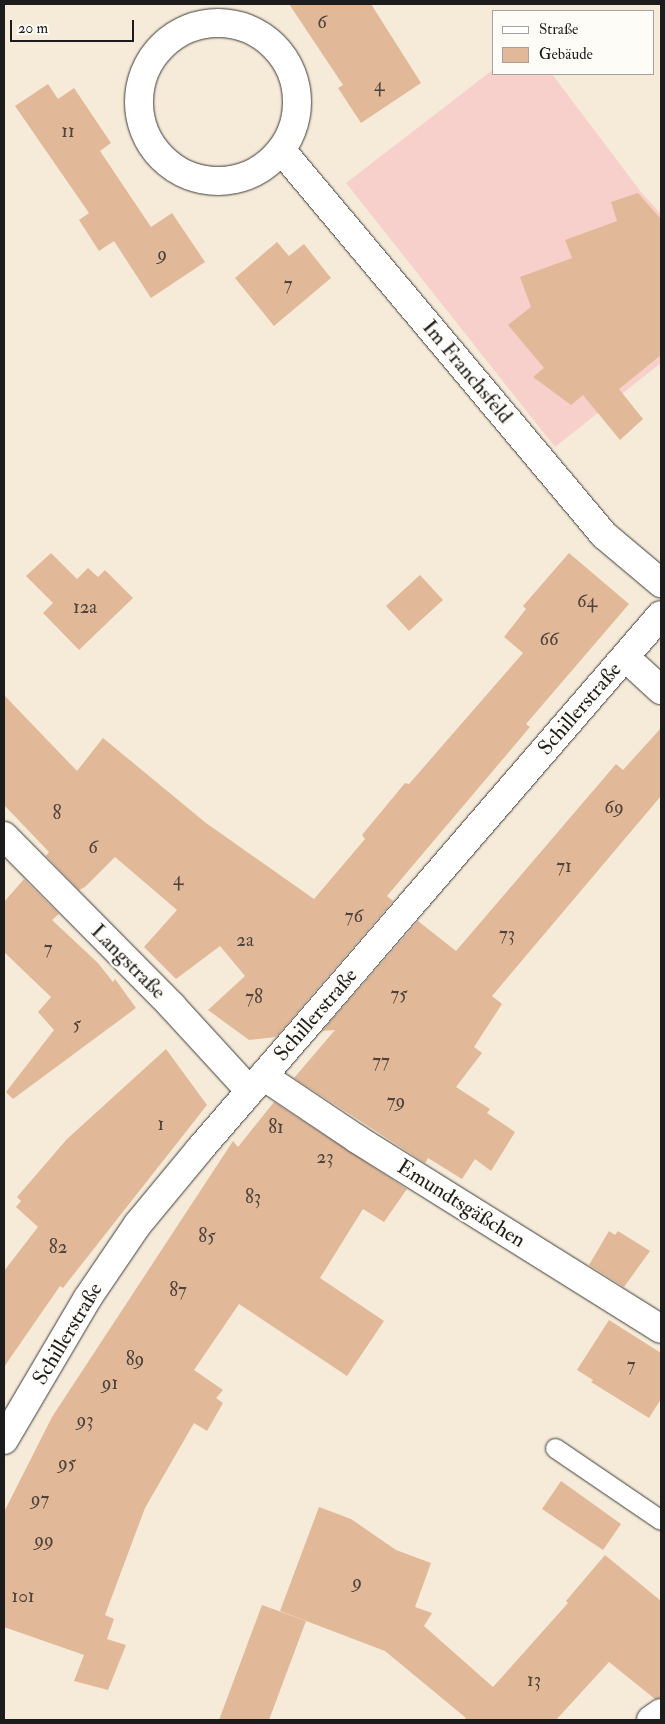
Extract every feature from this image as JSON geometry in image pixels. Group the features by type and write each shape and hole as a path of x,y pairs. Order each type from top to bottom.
{"street":[{"path":"234,14 264,36 286,60 298,90 296,122 282,151 252,175 216,183 179,173 151,147 138,112 142,74 164,42 197,24 234,14"},
{"name":"Im Franchsfeld","path":"282,151 604,535 661,583"},
{"name":"Schillerstraße","path":"4,1440 87,1299 138,1224 256,1083 661,616"},
{"path":"625,657 661,690"},
{"name":"Langstraße","path":"4,836 172,1006 256,1083"},
{"name":"Emundtsgäßchen","path":"256,1083 357,1139 661,1329"},
{"path":"651,1720 661,1713"}],"lane":[{"path":"555,1448 661,1520"}],"shaded area":[{"path":"492,71 492,75 553,75 641,192 661,214 661,363 555,447 346,183"}],"building":[{"path":"289,4 371,4 421,83 361,123 338,88 343,85"},
{"path":"48,84 58,99 74,88 111,143 100,151 151,227 172,213 205,262 151,298 114,241 99,251 79,220 89,213 15,106"},
{"path":"638,193 661,219 661,355 619,389 643,419 620,440 583,395 571,405 533,377 544,368 508,325 531,307 520,277 572,258 565,240 617,221 611,202"},
{"path":"277,242 289,256 304,244 331,278 274,326 235,278"},
{"path":"51,553 77,579 88,568 98,577 105,570 133,598 79,650 43,613 53,603 26,576"},
{"path":"569,553 629,604 526,724 530,727 387,896 393,901 276,1037 249,1040 208,1010 245,976 220,946 176,979 144,947 177,910 115,857 85,887 79,890 46,856 49,852 4,805 4,695 77,771 103,738 206,823 314,899 365,839 362,835 405,783 409,784 523,653 504,637 526,609 523,606"},
{"path":"420,575 443,600 409,631 386,606"},
{"path":"661,728 661,796 492,996 502,1004 474,1047 482,1053 456,1087 490,1109 487,1113 515,1132 491,1171 475,1159 462,1179 428,1158 425,1163 294,1078 335,1030 322,1031 418,921 456,951 616,764 623,770"},
{"path":"24,879 59,914 52,920 98,963 113,982 115,979 136,1008 13,1099 6,1092 54,1030 38,1012 51,997 4,952 4,902"},
{"path":"166,1049 207,1105 63,1288 60,1286 4,1367 4,1271 38,1227 16,1207 21,1201 17,1197 67,1139"},
{"path":"274,1102 407,1189 384,1222 363,1209 320,1278 384,1321 347,1376 239,1304 194,1370 223,1390 216,1398 223,1403 207,1431 194,1423 145,1508 105,1615 114,1619 107,1639 126,1645 108,1690 74,1681 84,1655 4,1627 4,1512 52,1417 233,1141 238,1147"},
{"path":"609,1231 615,1235 618,1231 650,1251 624,1287 589,1265"},
{"path":"609,1320 661,1353 661,1399 649,1418 591,1382 593,1380 577,1370"},
{"path":"561,1481 621,1524 603,1550 542,1509"},
{"path":"319,1507 351,1519 396,1550 431,1563 415,1607 432,1613 424,1626 493,1687 568,1603 566,1601 605,1555 661,1601 661,1698 655,1699 609,1662 556,1720 463,1720 466,1718 385,1651 280,1611"},
{"path":"262,1605 306,1621 269,1720 219,1720"}]}
